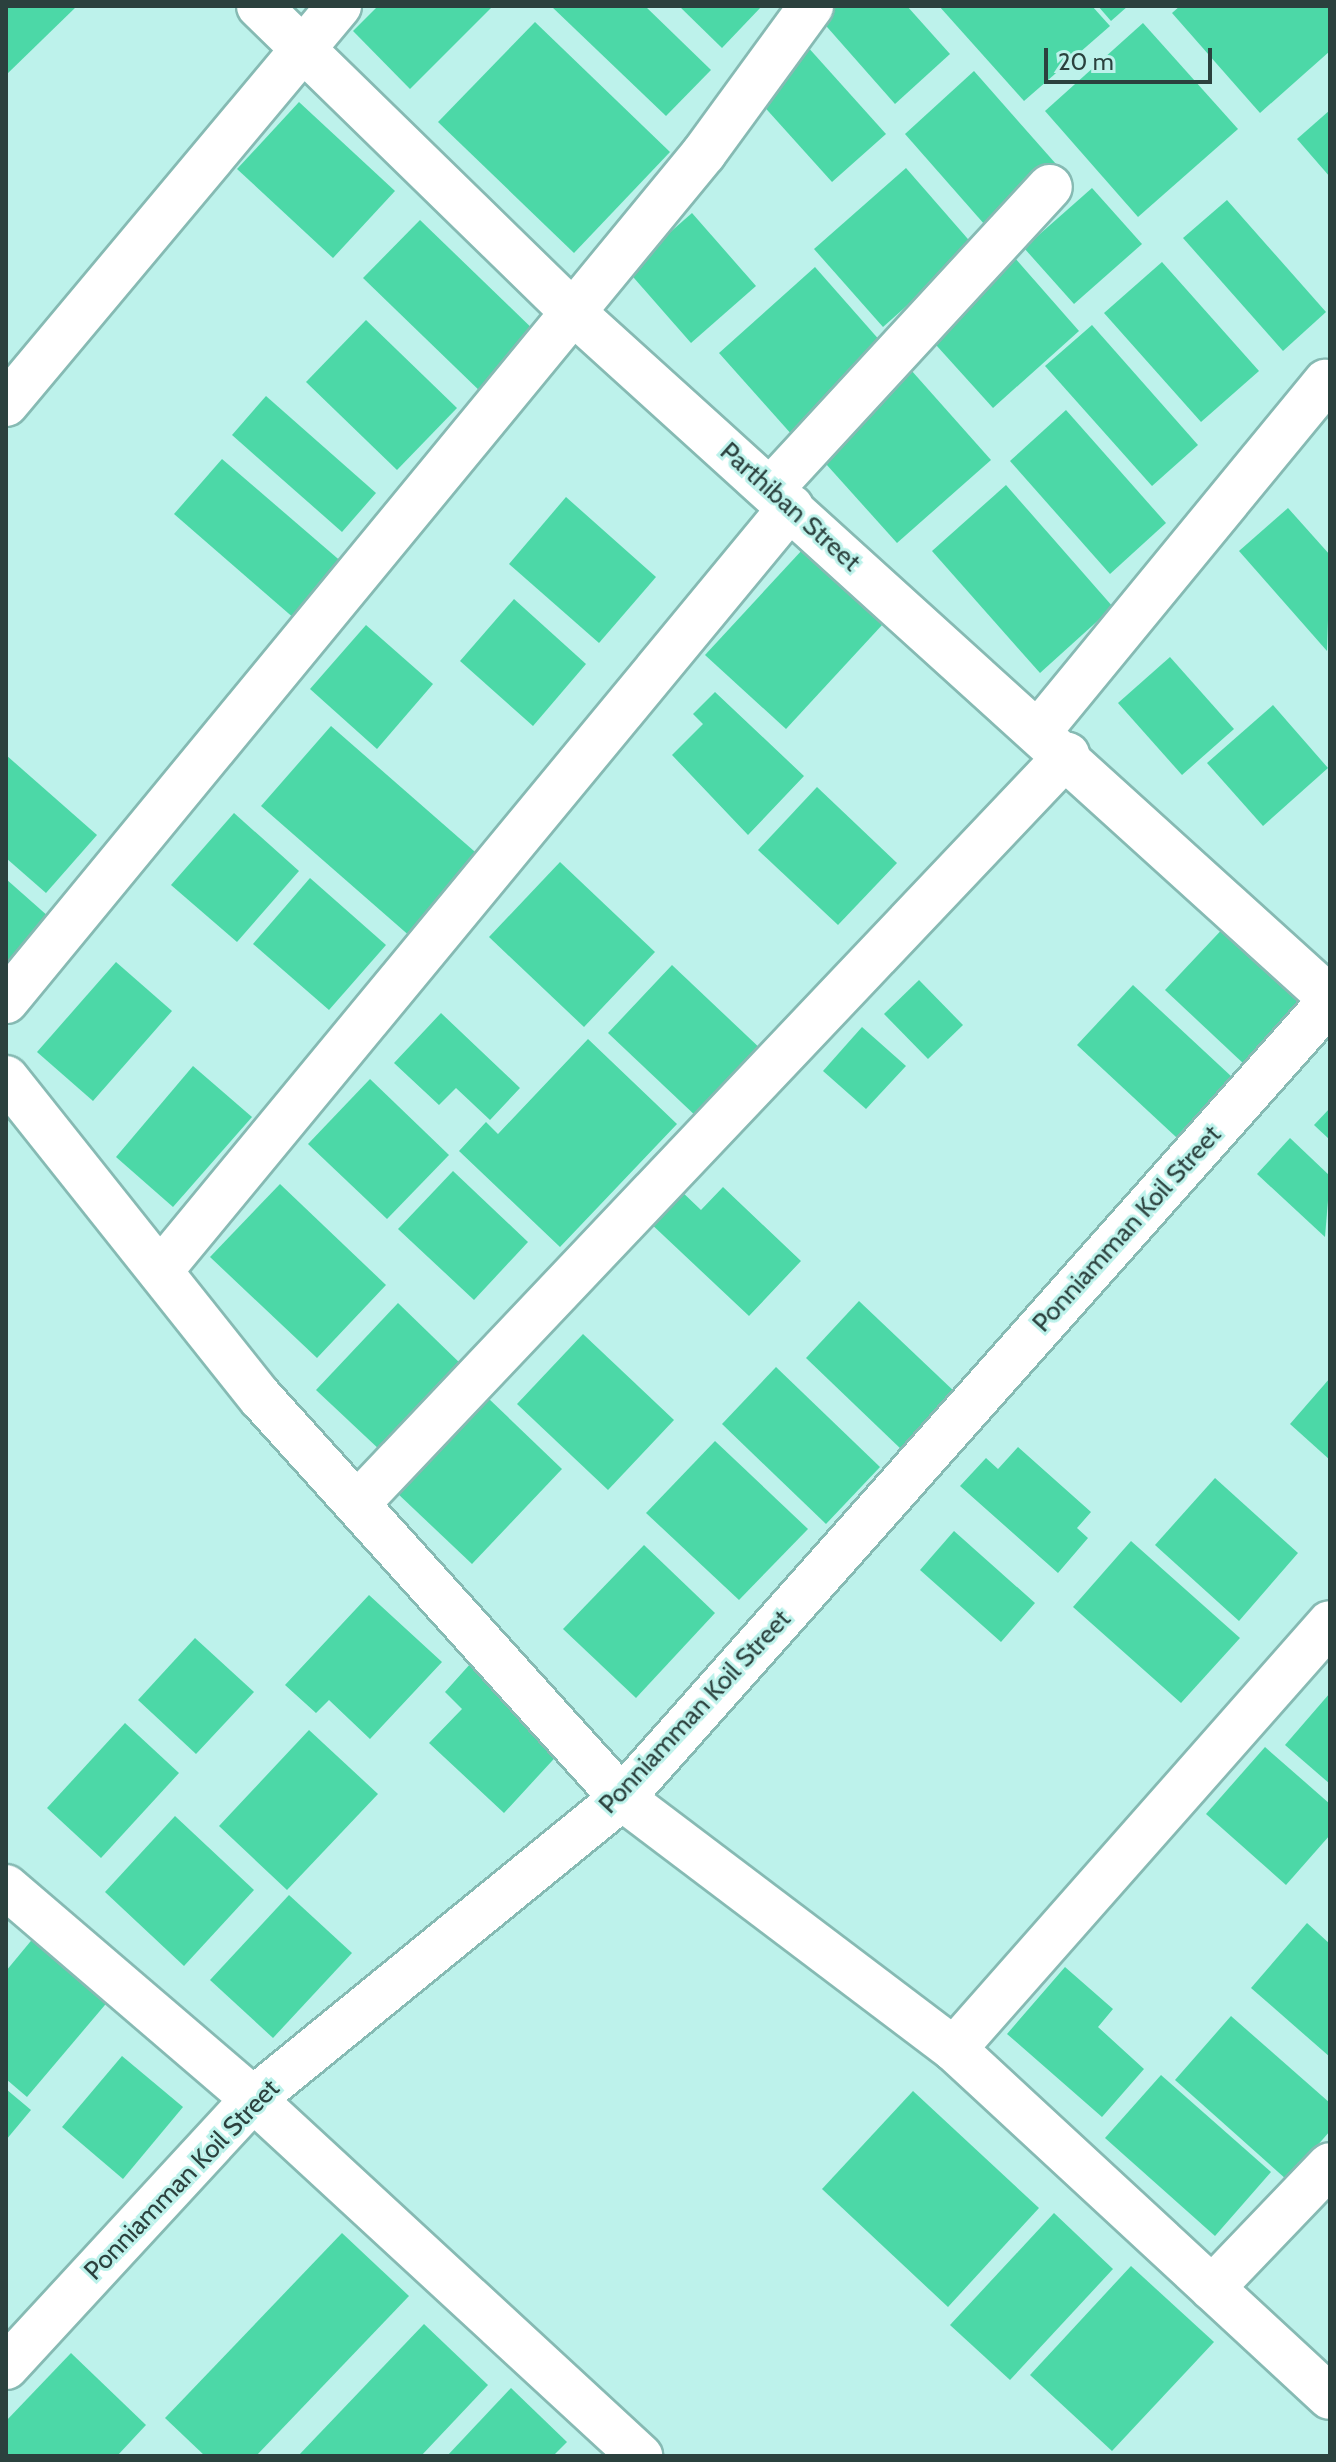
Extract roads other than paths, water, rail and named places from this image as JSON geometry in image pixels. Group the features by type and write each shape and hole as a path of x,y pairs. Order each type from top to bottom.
{"street":[{"name":"Parthiban Street","path":"259,6 574,313 1053,743 1330,999"},
{"path":"6,404 300,46 339,6"},
{"path":"6,1001 574,313 811,6"},
{"path":"160,1271 781,498 1050,187"},
{"path":"358,1503 1053,743 1326,382"},
{"name":"Ponniamman Koil Street","path":"6,2367 253,2099 622,1798 1330,999"},
{"path":"6,1078 260,1397 622,1798 954,2049 1330,2397"},
{"path":"954,2049 1330,1623"},
{"path":"6,1887 253,2099 640,2456"},
{"path":"1212,2288 1330,2165"}]}
